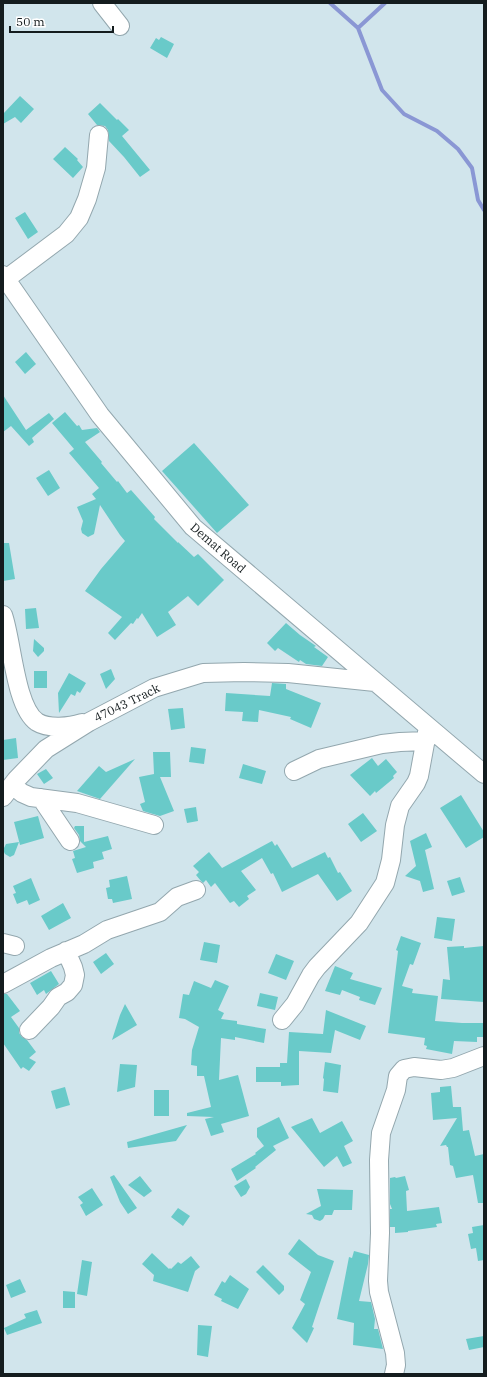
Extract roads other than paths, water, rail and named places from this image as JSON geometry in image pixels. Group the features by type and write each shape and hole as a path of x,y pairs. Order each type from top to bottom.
{"street":[{"path":"102,3 120,26"},
{"path":"5,277 66,234 79,218 96,168 99,135"},
{"name":"Demat Road","path":"5,277 100,415 193,527 375,682 427,734 484,774"},
{"path":"3,615 11,658 24,702 33,718 38,723 60,726 72,726 89,722"},
{"name":"47043 Track","path":"8,791 46,749 89,722 154,688 203,673 288,673 375,682"},
{"path":"282,1020 295,1004 317,967 359,923 385,883 391,860 395,825 400,806 416,783 419,776 427,734 400,742 382,744 319,759 294,771"},
{"path":"8,791 22,793 31,798 77,803 154,825"},
{"path":"41,798 70,841"},
{"path":"3,984 66,951 84,944 107,930 160,912 178,897 196,890"},
{"path":"29,1030 58,997 67,992 73,985 75,975 66,951"},
{"path":"394,1374 396,1365 395,1353 379,1292 378,1281 381,1133 396,1090 398,1076 404,1069 414,1067 441,1070 453,1068 484,1056"}],"waterway":[{"path":"330,3 358,28 382,90 404,114 437,131 458,149 472,168 478,200 484,210"},
{"path":"358,28 385,3"}]}
